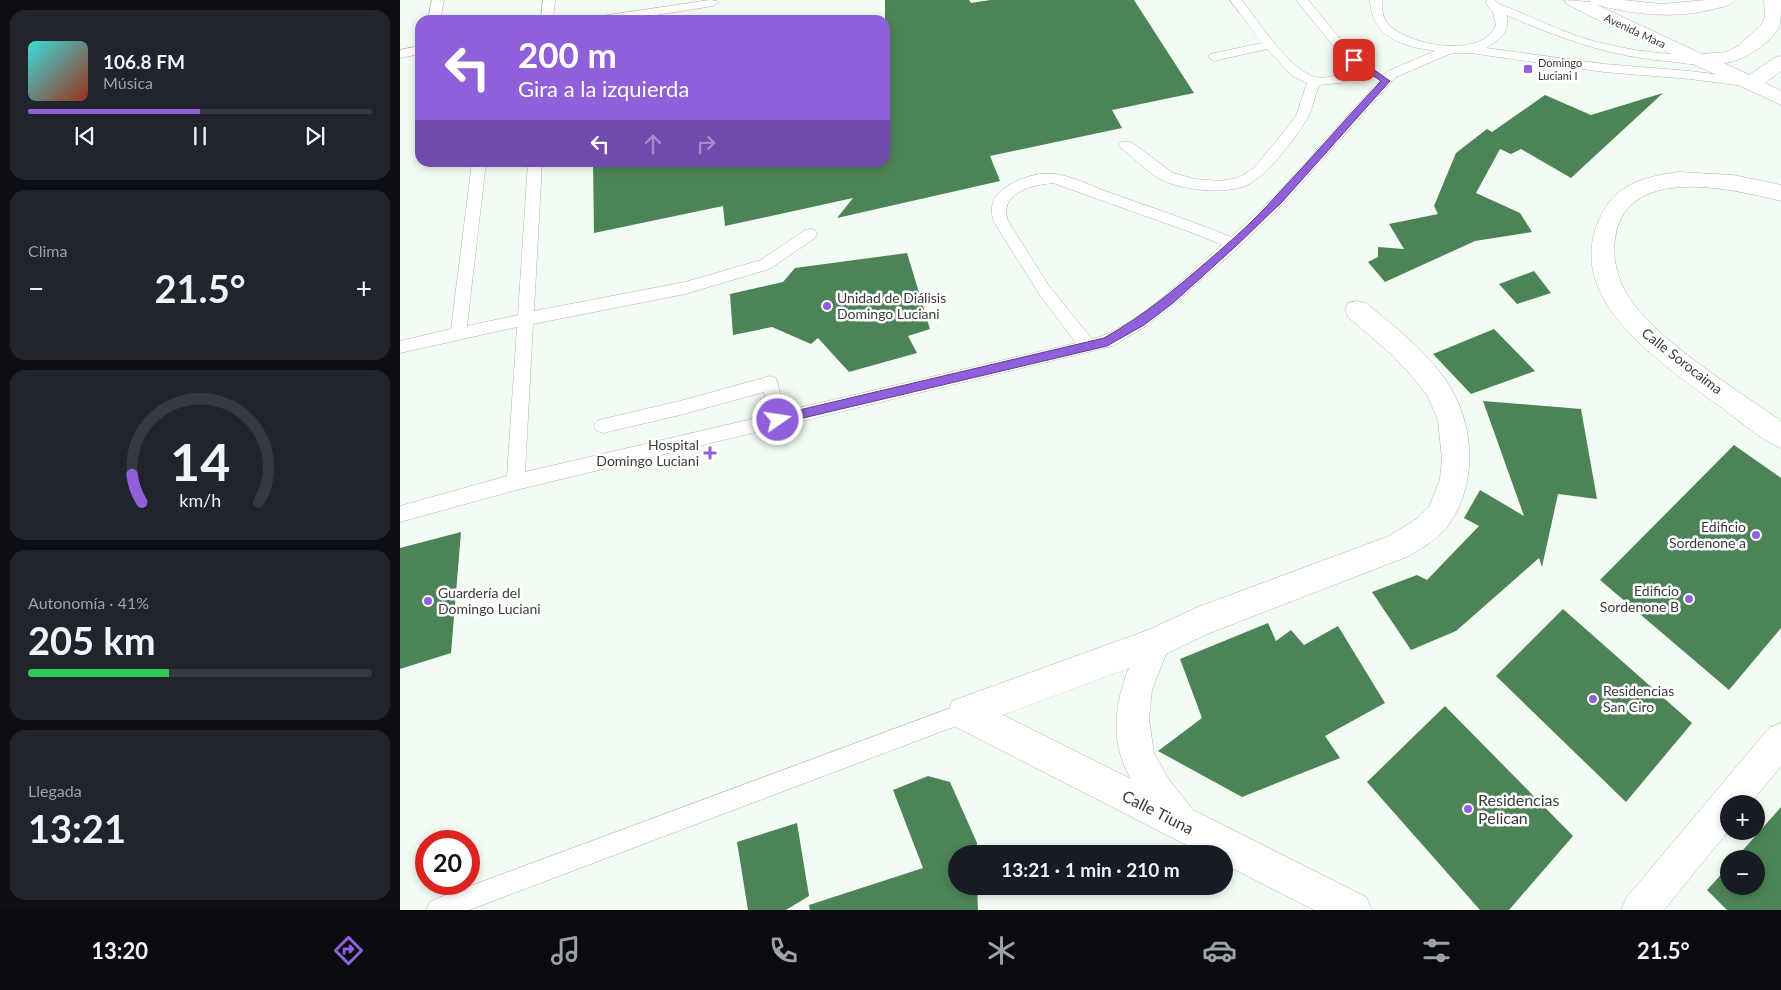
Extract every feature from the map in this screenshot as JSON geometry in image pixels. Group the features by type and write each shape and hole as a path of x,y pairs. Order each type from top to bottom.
{"street":[{"name":"Avenida Mara","path":"1573,0 1698,60 1751,83 1781,99"},
{"path":"1598,0 1618,5 1665,10 1710,6 1726,0"},
{"path":"1698,60 1731,57 1744,50 1768,28 1774,17 1773,0"},
{"path":"1751,83 1781,62"},
{"name":"Calle Sorocaima","path":"1781,193 1745,184 1706,179 1683,179 1642,186 1626,195 1613,209 1603,242 1603,258 1610,290 1640,329 1666,352 1781,436"},
{"path":"964,713 1155,643 1198,622 1398,546 1428,527 1444,508 1454,478 1457,447 1452,418 1438,389 1418,363 1357,310"},
{"path":"1155,643 1136,690 1132,719 1138,759 1158,793 1183,825"},
{"name":"Calle Tiuna","path":"964,713 1353,910"},
{"path":"1640,910 1781,740"}],"lane":[{"path":"435,15 438,0"},
{"path":"547,15 548,0"},
{"path":"1236,0 1270,45 1296,73 1314,80 1336,80 1364,68"},
{"path":"1302,0 1344,51 1364,68 1386,81"},
{"path":"1376,0 1375,11 1381,22 1392,33 1428,48 1448,50 1470,49 1604,68 1690,75 1751,83"},
{"path":"633,15 713,2"},
{"path":"1470,49 1486,44 1497,37 1502,28 1502,17 1493,3"},
{"path":"1493,3 1574,39 1628,53 1662,58 1698,60"},
{"path":"1214,57 1270,45"},
{"path":"400,514 516,482 1107,342 1140,322 1169,300 1233,244 1279,200 1333,137 1392,74 1448,50"},
{"path":"400,54 415,51"},
{"path":"1126,145 1168,177 1195,184 1219,186 1242,182 1260,171 1291,132 1302,116 1314,80"},
{"path":"458,335 478,167"},
{"path":"516,482 535,167"},
{"path":"1088,346 1044,290 1001,222 998,210 1003,198 1012,190 1039,179 1054,178 1198,229 1233,244"},
{"path":"400,347 526,319 685,288 766,264 810,234"},
{"path":"603,426 680,408 770,383 778,420"},
{"path":"438,910 964,713"}],"building":[{"path":"885,0 969,0 971,3 990,0 1134,0 1194,93 1112,110 1122,128 990,156 1000,181 837,218 853,198 725,226 723,206 594,233 593,167 890,167 890,15 885,15"},
{"path":"1663,93 1571,178 1521,149 1511,154 1500,149 1476,193 1520,213 1532,232 1475,241 1385,282 1368,262 1378,257 1378,247 1404,249 1389,224 1438,214 1434,206 1456,153 1487,129 1492,132 1545,95 1591,115"},
{"name":"Unidad de Diálisis Domingo Luciani","path":"907,253 930,329 908,336 917,353 849,372 818,338 811,344 772,327 733,335 730,294 783,282 795,268"},
{"path":"1534,271 1551,293 1517,304 1499,284"},
{"path":"1494,329 1535,371 1471,394 1433,354"},
{"path":"1483,401 1581,409 1597,499 1558,494 1542,567 1539,558 1456,631 1411,650 1372,592 1417,575 1427,580 1479,526 1464,518 1480,490 1524,516"},
{"path":"1734,445 1781,478 1781,628 1729,690 1600,580"},
{"name":"Guardería del Domingo Luciani","path":"461,532 451,653 400,669 400,548"},
{"name":"Residencias San Ciro","path":"1563,609 1692,723 1626,802 1496,676"},
{"path":"1268,623 1276,641 1291,630 1304,645 1338,626 1385,703 1325,736 1340,758 1242,797 1158,751 1202,718 1180,659"},
{"name":"Residencias Pelican","path":"1445,706 1573,836 1509,910 1480,910 1367,782"},
{"path":"928,776 950,782 977,845 948,845 948,895 977,895 978,910 810,910 809,905 923,868 893,790"},
{"path":"1781,807 1781,910 1727,910 1707,890 1720,876 1720,895 1765,895 1765,850 1743,850 1752,840 1765,840 1765,825"},
{"path":"797,823 809,896 786,910 748,910 737,842"}],"place":[{"name":"Domingo Luciani I","path":"1528,69"},
{"name":"Unidad de Diálisis Domingo Luciani","path":"827,306"},
{"name":"Hospital Domingo Luciani","path":"710,453"},
{"name":"Edificio Sordenone a","path":"1756,535"},
{"name":"Edificio Sordenone B","path":"1689,599"},
{"name":"Guardería del Domingo Luciani","path":"428,601"},
{"name":"Residencias San Ciro","path":"1593,699"},
{"name":"Residencias Pelican","path":"1468,809"}],"route":[{"path":"778,420 1107,342 1140,322 1169,300 1233,244 1279,200 1305,168 1386,81 1354,60"}]}
